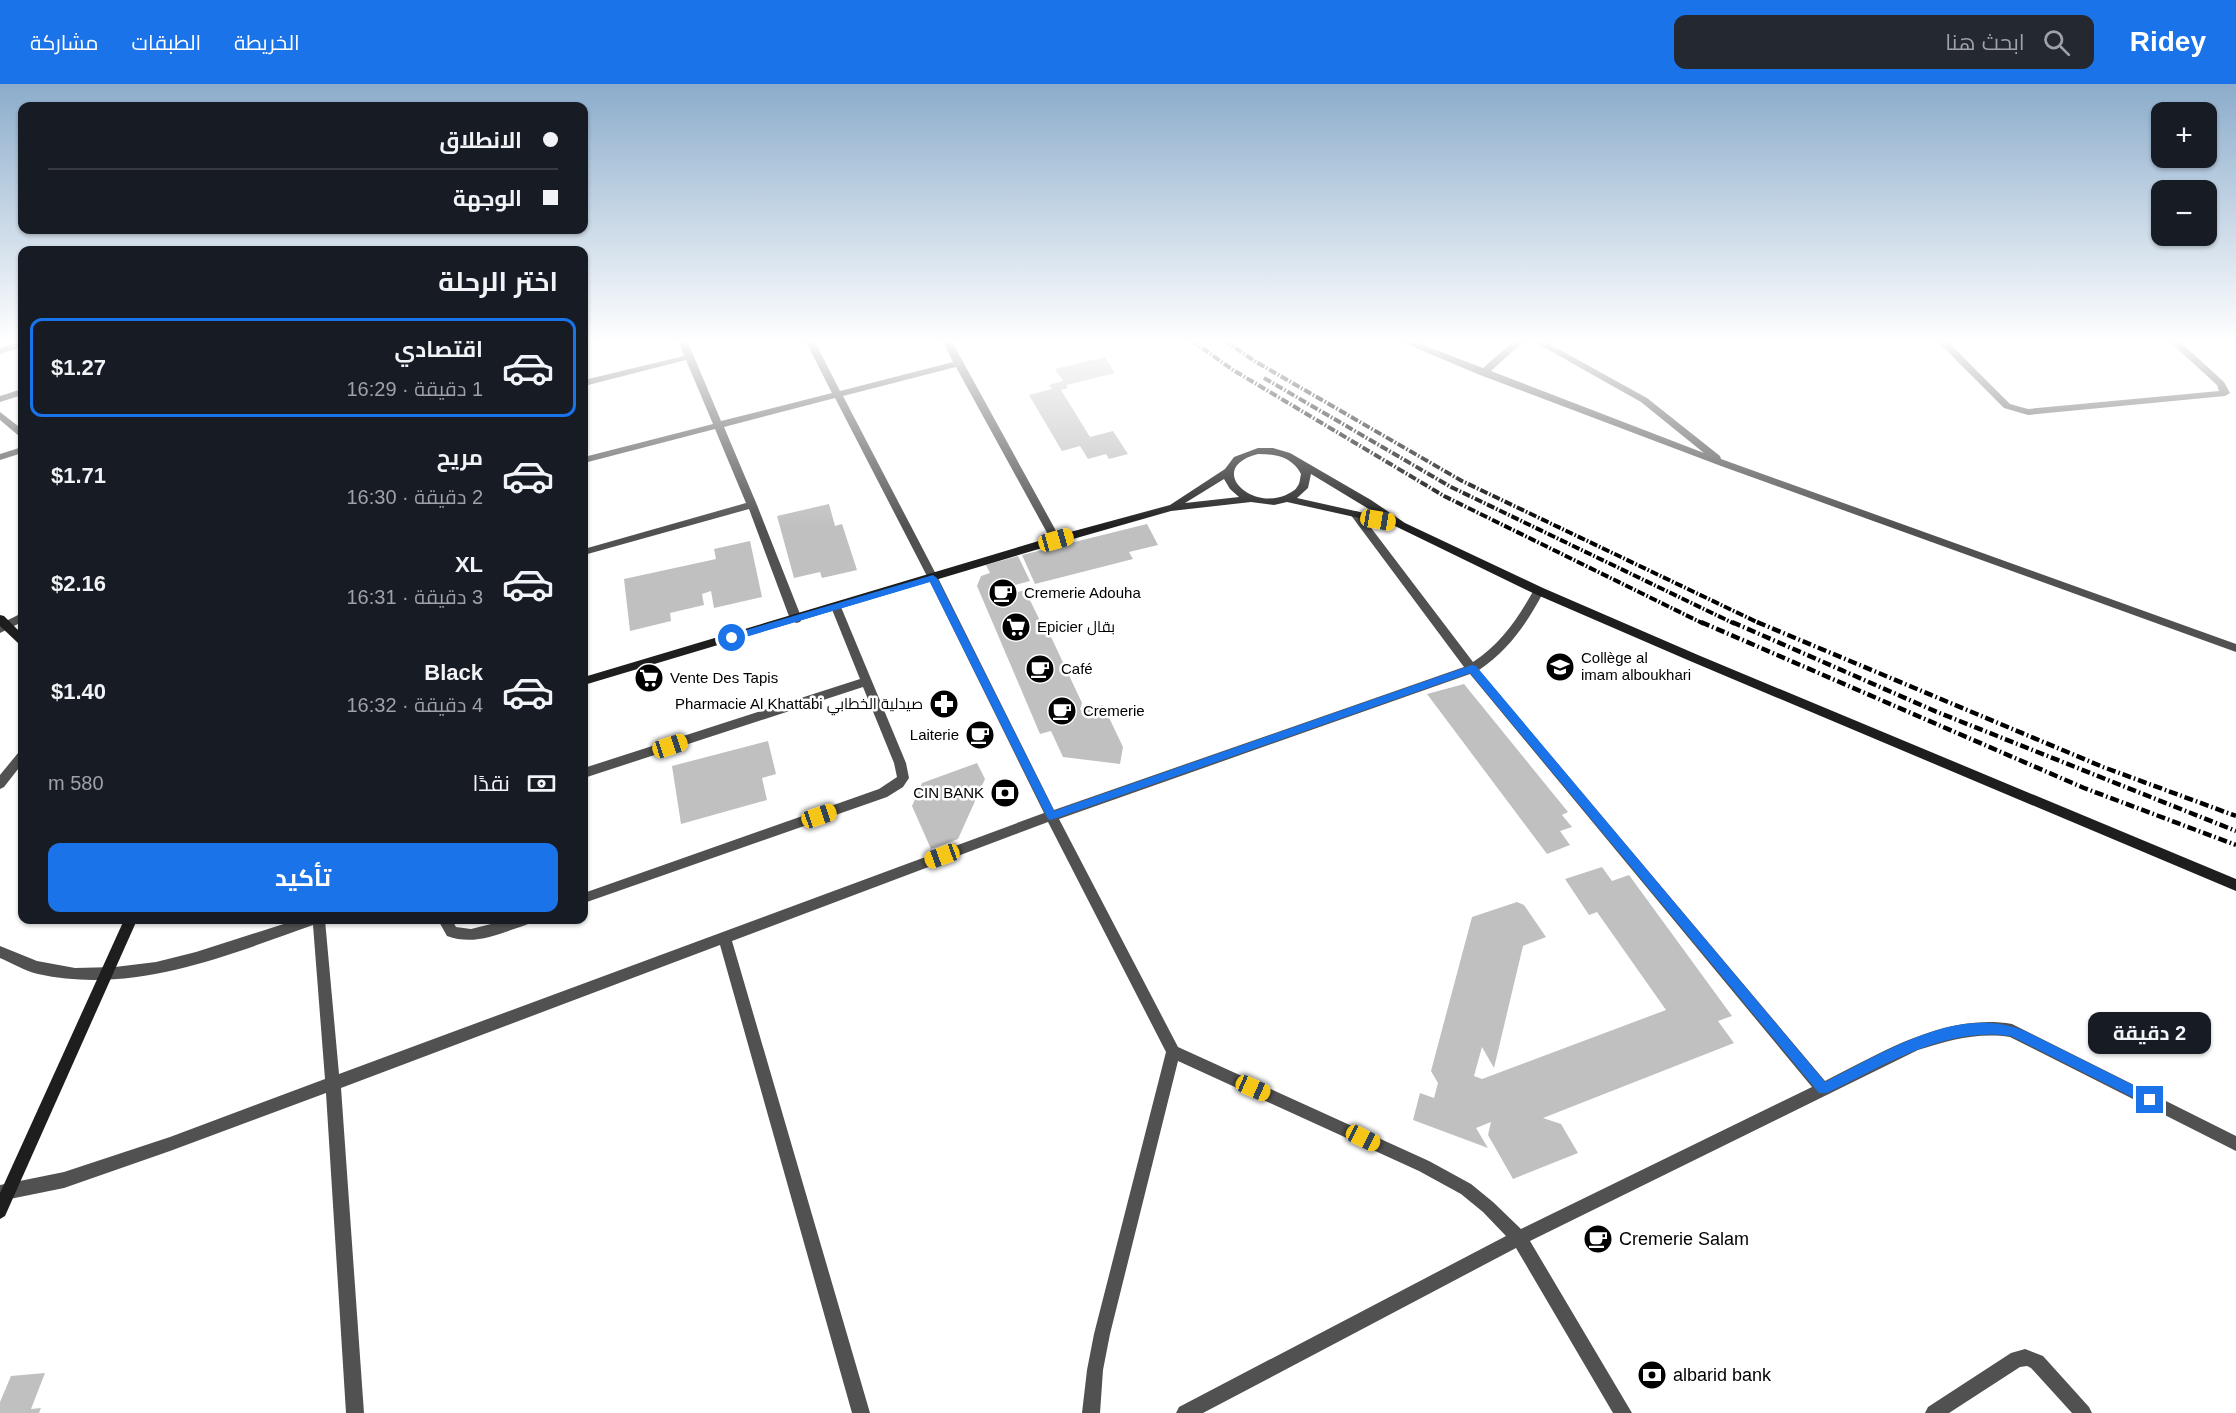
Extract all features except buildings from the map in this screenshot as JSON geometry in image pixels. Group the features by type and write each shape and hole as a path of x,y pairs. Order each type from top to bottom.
{"street":[{"path":"709,402 796,619"},
{"path":"588,459 810,402"},
{"path":"841,402 933,578 1051,816 1173,1052 1424,1166 1455,1183 1488,1207 1519,1238 1623,1413"},
{"path":"980,402 1056,540"},
{"path":"1560,402 1724,464 2236,648"},
{"path":"1647,402 1675,422 1724,464"},
{"path":"2003,402 2017,411 2028,412 2132,402"},
{"path":"0,415 18,431"},
{"path":"0,457 18,451"},
{"path":"1171,508 1229,471 1237,459 1258,451 1280,453 1367,502 1401,525 1539,591 2236,885"},
{"path":"588,680 1056,540 1171,508 1252,499 1273,502 1288,499 1299,493 1305,486 1306,474 1300,464"},
{"path":"1229,471 1228,477 1233,487 1252,499"},
{"path":"1288,499 1401,525"},
{"path":"588,551 752,505"},
{"path":"1355,514 1472,669 1823,1089"},
{"path":"4,1193 64,1180 124,1160 1051,816 1472,669 1508,642 1539,591"},
{"path":"588,897 883,793 899,784 903,778 903,771 836,607"},
{"path":"2,624 18,618"},
{"path":"2,624 18,637"},
{"path":"588,772 865,681"},
{"path":"0,784 18,761"},
{"path":"0,1211 4,1193 108,973 129,924"},
{"path":"125,934 132,924"},
{"path":"0,951 23,963 55,971 108,973 178,962 299,924"},
{"path":"319,924 333,1083 355,1413"},
{"path":"447,924 452,932 471,935 509,924"},
{"path":"724,937 861,1413"},
{"path":"1185,1413 1519,1238 1915,1044 1958,1031 1977,1027 2000,1028 2035,1041 2236,1144"},
{"path":"1091,1413 1095,1370 1102,1334 1173,1052"},
{"path":"1934,1413 2023,1357 2031,1357 2037,1362 2083,1413"}],"railway":[{"path":"1287,402 1444,496 1704,624"},
{"path":"1305,402 1451,487 1735,624"},
{"path":"1325,402 1462,481 1761,624"},
{"path":"1701,622 2084,788 2236,845"},
{"path":"1732,622 1937,712 2236,831"},
{"path":"1757,622 2103,767 2236,816"}],"place":[{"name":"Cremerie Adouha","path":"1003,593"},
{"name":"Epicier بقال","path":"1016,627"},
{"name":"Collège al imam alboukhari","path":"1560,667"},
{"name":"Café","path":"1040,669"},
{"name":"Vente Des Tapis","path":"649,678"},
{"name":"Pharmacie Al Khattabi صيدلية الخطابي","path":"944,704"},
{"name":"Cremerie","path":"1062,711"},
{"name":"Laiterie","path":"980,735"},
{"name":"CIN BANK","path":"1005,793"},
{"name":"Cremerie Salam","path":"1598,1239"},
{"name":"albarid bank","path":"1652,1375"}],"route":[{"path":"732,638 933,578 1051,816 1472,669 1823,1089 1915,1044 1958,1031 1990,1027 2012,1031 2035,1041 2150,1100"}]}
